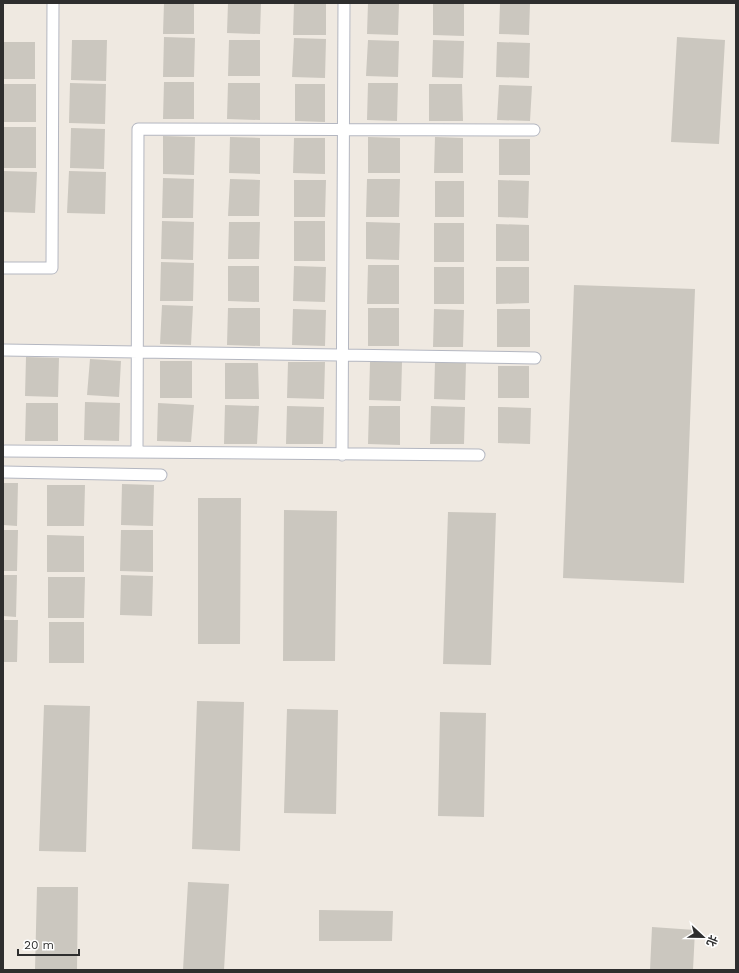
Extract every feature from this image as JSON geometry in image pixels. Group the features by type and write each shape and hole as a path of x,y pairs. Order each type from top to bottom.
{"lane":[{"path":"3,268 52,268 53,3"},
{"path":"342,455 344,3"},
{"path":"137,452 138,129 534,130"},
{"path":"3,350 536,358"},
{"path":"5,451 479,455"},
{"path":"3,472 161,475"}],"building":[{"path":"164,3 194,3 194,34 163,34"},
{"path":"228,3 261,3 260,34 227,33"},
{"path":"294,3 326,3 326,35 293,35"},
{"path":"368,3 399,3 398,35 367,34"},
{"path":"433,3 464,3 464,36 433,35"},
{"path":"500,3 530,3 529,35 499,34"},
{"path":"164,37 195,38 194,77 163,77"},
{"path":"677,37 725,40 719,144 671,142"},
{"path":"294,38 326,39 325,78 292,77"},
{"path":"72,40 107,40 106,81 71,80"},
{"path":"229,40 260,40 260,76 228,76"},
{"path":"368,40 399,41 398,77 366,76"},
{"path":"433,40 464,41 463,78 432,77"},
{"path":"3,42 35,42 35,79 3,79"},
{"path":"497,42 530,43 529,78 496,77"},
{"path":"164,82 194,82 194,119 163,119"},
{"path":"70,83 106,84 105,124 69,123"},
{"path":"228,83 260,83 260,120 227,119"},
{"path":"368,83 398,83 397,121 367,120"},
{"path":"3,84 36,84 36,122 3,122"},
{"path":"295,84 325,84 325,122 295,121"},
{"path":"429,84 462,84 463,121 429,121"},
{"path":"499,85 532,86 530,121 497,120"},
{"path":"3,127 36,127 36,168 3,168"},
{"path":"71,128 105,129 104,169 70,168"},
{"path":"163,136 195,137 194,175 163,174"},
{"path":"230,137 260,138 260,174 229,173"},
{"path":"368,137 400,138 400,173 368,173"},
{"path":"435,137 463,138 463,173 434,173"},
{"path":"294,138 325,138 325,174 293,173"},
{"path":"499,139 530,139 530,175 499,175"},
{"path":"3,171 37,172 35,213 3,212"},
{"path":"69,171 106,172 105,214 67,213"},
{"path":"163,178 194,179 193,218 162,218"},
{"path":"230,179 260,180 259,216 228,216"},
{"path":"367,179 400,179 399,217 366,217"},
{"path":"294,180 326,180 325,217 294,217"},
{"path":"498,180 529,181 528,218 498,217"},
{"path":"435,181 464,181 464,217 435,217"},
{"path":"162,221 194,222 193,260 161,259"},
{"path":"294,221 325,221 325,261 294,261"},
{"path":"229,222 260,222 259,259 228,259"},
{"path":"366,222 400,223 399,260 366,259"},
{"path":"434,223 464,223 464,262 434,262"},
{"path":"496,224 529,225 529,261 496,261"},
{"path":"161,262 194,263 193,301 160,301"},
{"path":"368,265 399,265 399,304 367,304"},
{"path":"228,266 259,266 259,302 228,301"},
{"path":"294,266 326,267 325,302 293,301"},
{"path":"434,267 464,267 464,304 434,304"},
{"path":"496,267 529,267 529,303 496,304"},
{"path":"574,285 695,289 684,583 563,578"},
{"path":"162,305 193,306 191,345 160,344"},
{"path":"228,308 260,308 260,346 227,345"},
{"path":"368,308 399,308 399,346 368,346"},
{"path":"293,309 326,310 325,346 292,345"},
{"path":"434,309 464,310 463,347 433,347"},
{"path":"497,309 530,309 530,347 497,347"},
{"path":"26,357 59,358 58,397 25,396"},
{"path":"90,359 121,361 119,397 87,395"},
{"path":"160,361 192,361 192,398 160,398"},
{"path":"288,362 325,362 324,399 287,398"},
{"path":"370,362 402,362 401,401 369,400"},
{"path":"435,362 466,363 465,400 434,399"},
{"path":"225,363 258,363 259,399 225,399"},
{"path":"498,366 529,366 529,398 498,398"},
{"path":"85,402 120,403 119,441 84,440"},
{"path":"26,403 58,403 58,441 25,441"},
{"path":"158,403 194,405 191,442 157,441"},
{"path":"225,405 259,406 257,444 224,444"},
{"path":"287,406 324,407 323,444 286,444"},
{"path":"369,406 400,406 400,445 368,444"},
{"path":"431,406 465,407 464,444 430,444"},
{"path":"498,407 531,408 530,444 498,443"},
{"path":"3,483 18,483 17,526 3,525"},
{"path":"122,484 154,485 153,526 121,525"},
{"path":"47,485 85,485 84,526 47,526"},
{"path":"198,498 241,498 240,644 198,644"},
{"path":"284,510 337,511 335,661 283,661"},
{"path":"448,512 496,513 491,665 443,664"},
{"path":"3,530 18,530 17,571 3,571"},
{"path":"121,530 153,530 153,572 120,571"},
{"path":"47,535 84,536 84,572 47,572"},
{"path":"3,575 17,575 16,617 3,616"},
{"path":"121,575 153,576 152,616 120,615"},
{"path":"48,577 85,577 84,618 48,618"},
{"path":"3,620 18,620 17,662 3,662"},
{"path":"49,622 84,622 84,663 49,663"},
{"path":"197,701 244,702 240,851 192,849"},
{"path":"44,705 90,706 86,852 39,851"},
{"path":"287,709 338,710 336,814 284,813"},
{"path":"440,712 486,713 484,817 438,816"},
{"path":"188,882 229,884 224,970 183,970"},
{"path":"37,887 78,887 77,970 35,970"},
{"path":"319,910 393,911 392,941 319,941"},
{"path":"652,927 695,930 693,970 650,970"}]}
